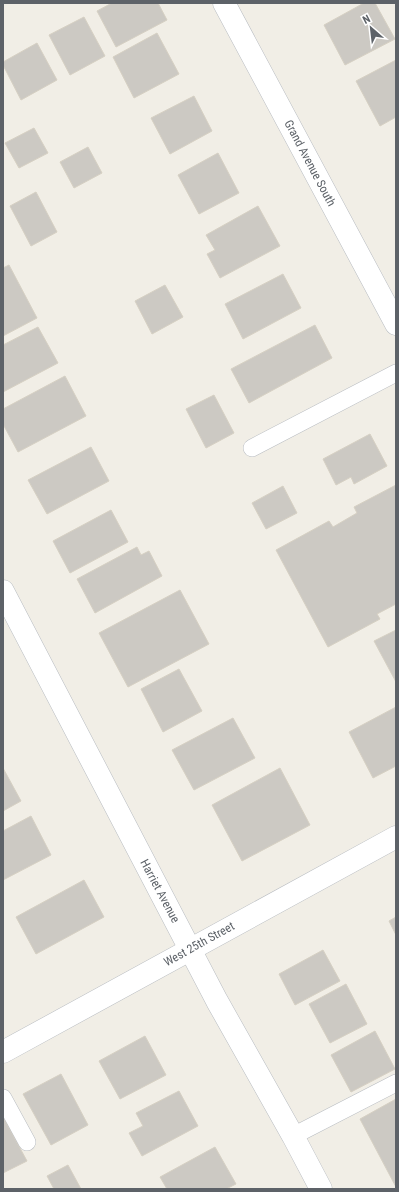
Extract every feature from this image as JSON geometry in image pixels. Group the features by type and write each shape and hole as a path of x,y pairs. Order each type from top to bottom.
{"street":[{"name":"Grand Avenue South","path":"224,3 396,324"},
{"name":"Harriet Avenue","path":"3,590 217,1001 321,1189"},
{"name":"West 25th Street","path":"3,1052 396,838"}],"lane":[{"path":"252,448 396,373"},
{"path":"293,1136 396,1083"},
{"path":"3,1098 27,1142"}],"building":[{"path":"112,3 158,3 167,20 116,47 97,11"},
{"path":"364,3 375,3 395,39 345,65 324,25"},
{"path":"84,17 105,56 70,75 49,35"},
{"path":"157,33 179,74 134,98 113,57"},
{"path":"37,43 57,80 21,100 3,65 3,62"},
{"path":"396,60 396,117 380,126 356,81"},
{"path":"194,96 212,131 170,154 151,118"},
{"path":"34,128 48,153 19,168 5,143"},
{"path":"88,147 102,173 74,188 60,162"},
{"path":"218,153 239,193 199,214 178,175"},
{"path":"36,192 57,232 31,246 10,206"},
{"path":"258,206 280,246 220,278 207,254 215,250 206,235"},
{"path":"9,265 37,318 3,336 3,268"},
{"path":"283,274 301,308 243,339 225,304"},
{"path":"165,285 183,317 152,334 135,301"},
{"path":"315,325 332,358 249,403 231,369"},
{"path":"38,327 58,363 3,392 3,345"},
{"path":"65,376 86,416 18,452 3,424 3,409"},
{"path":"214,395 234,433 206,448 186,409"},
{"path":"370,434 387,466 354,484 351,477 336,485 323,459"},
{"path":"91,447 109,481 47,514 28,480"},
{"path":"396,485 396,604 377,614 380,619 328,647 276,550 329,521 333,527 357,513 354,507"},
{"path":"283,486 297,513 266,529 252,503"},
{"path":"111,510 128,542 70,573 53,541"},
{"path":"137,547 141,555 149,551 162,576 95,613 77,579"},
{"path":"180,590 209,644 128,687 99,633"},
{"path":"396,630 396,682 374,641"},
{"path":"179,669 202,711 163,732 141,689"},
{"path":"396,707 396,766 373,778 349,732"},
{"path":"233,718 255,758 194,790 172,750"},
{"path":"3,768 21,801 3,811"},
{"path":"280,768 310,825 242,861 212,805"},
{"path":"31,816 51,855 3,880 3,831"},
{"path":"84,880 104,917 36,954 16,917"},
{"path":"396,917 396,935 389,921"},
{"path":"323,950 340,981 295,1005 279,974"},
{"path":"346,984 367,1024 330,1043 309,1004"},
{"path":"375,1031 395,1069 351,1092 331,1055"},
{"path":"145,1036 166,1075 120,1099 99,1061"},
{"path":"61,1074 88,1125 51,1145 23,1094"},
{"path":"179,1091 198,1126 142,1156 129,1133 143,1126 136,1113"},
{"path":"396,1099 396,1187 360,1119"},
{"path":"3,1117 27,1161 3,1173"},
{"path":"215,1147 236,1184 226,1189 167,1189 160,1177"},
{"path":"68,1165 81,1189 54,1189 47,1176"}]}
